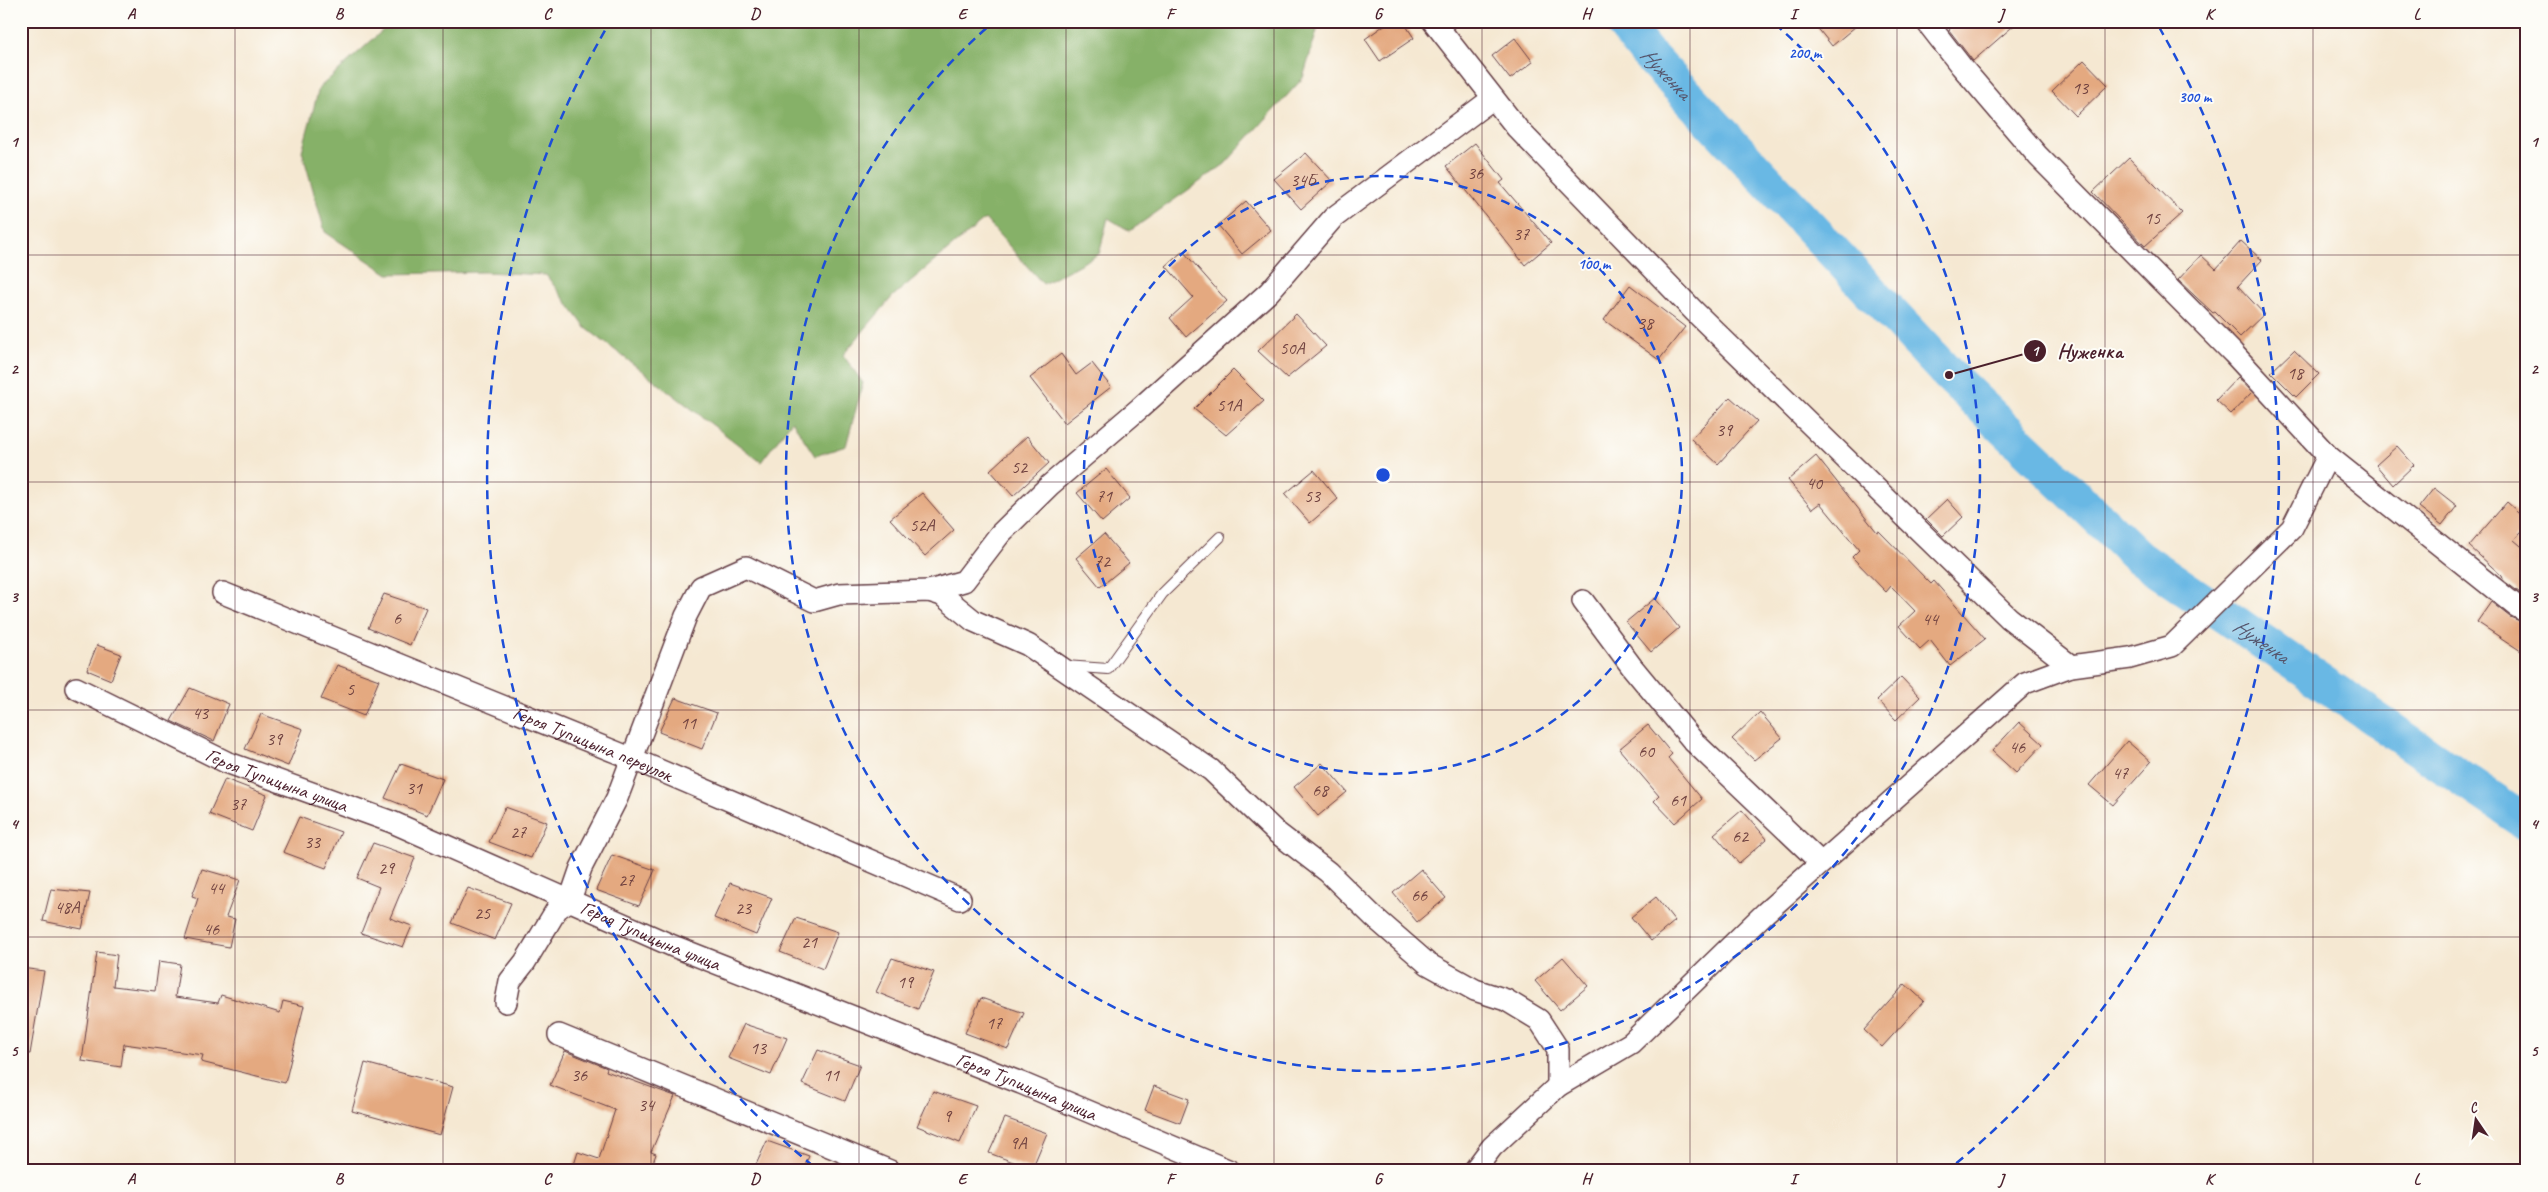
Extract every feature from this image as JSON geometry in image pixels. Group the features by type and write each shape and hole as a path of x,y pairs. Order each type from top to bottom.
{"street":[{"path":"1433,21 1492,99 1517,128 1709,325 2009,618 2071,666"},
{"path":"1926,21 1960,66 2038,156 2233,353 2328,456 2516,606 2527,612"},
{"path":"506,1002 510,981 525,962 557,909 570,900 581,868 633,759 686,616 701,586 746,567 814,601 838,594 929,591 964,580 1000,534 1044,491 1269,292 1333,218 1492,99"},
{"path":"1474,1171 1492,1147 1558,1086 1631,1043 1765,913 2025,683 2071,666 2130,658 2172,646 2292,528 2328,456"},
{"path":"929,591 942,595 974,621 1028,645 1059,665 1134,720 1211,770 1276,832 1328,872 1374,917 1428,964 1475,990 1506,1000 1539,1020 1558,1049 1558,1086"},
{"name":"Героя Тупицына переулок","path":"223,593 633,759 960,899"},
{"path":"1583,601 1632,667 1694,742 1821,863"},
{"name":"Героя Тупицына улица","path":"76,688 226,762 392,822 673,946 1021,1083 1230,1171"},
{"path":"559,1035 890,1171"}],"lane":[{"path":"1059,665 1108,669 1162,594 1220,537"}],"green space":[{"path":"393,21 1320,21 1303,78 1225,164 1130,231 1108,218 1099,254 1043,284 985,219 893,296 843,355 863,383 846,446 815,456 792,421 761,462 586,328 546,275 485,272 388,274 325,232 302,151 319,88"}],"building":[{"path":"1390,21 1403,21 1414,38 1380,61 1365,39"},
{"path":"1812,21 1862,21 1832,46"},
{"path":"1958,21 2019,21 1973,61 1949,30"},
{"path":"1515,38 1533,62 1510,79 1492,56"},
{"path":"2084,60 2108,85 2076,116 2052,91"},
{"path":"1475,143 1504,180 1500,183 1551,243 1525,265 1446,166"},
{"path":"1306,153 1332,181 1301,209 1274,179"},
{"path":"2129,158 2182,213 2145,246 2093,192"},
{"path":"1246,201 1271,230 1242,254 1218,225"},
{"path":"2241,241 2262,260 2238,286 2264,314 2240,337 2178,280 2201,255 2216,269"},
{"path":"1183,251 1227,301 1186,337 1170,318 1193,297 1166,266"},
{"path":"1630,285 1685,327 1659,360 1604,320"},
{"path":"1296,314 1326,346 1287,378 1258,351"},
{"path":"2294,350 2319,374 2296,397 2271,372"},
{"path":"1061,354 1076,375 1092,363 1111,387 1065,423 1030,378"},
{"path":"1233,370 1264,401 1226,435 1194,409"},
{"path":"2238,377 2252,392 2231,414 2216,400"},
{"path":"1730,397 1757,421 1718,464 1691,439"},
{"path":"1027,436 1049,463 1013,496 990,470"},
{"path":"2397,446 2414,465 2393,485 2376,465"},
{"path":"1816,456 1877,532 1879,531 1931,584 1934,581 1985,639 1950,666 1930,640 1920,649 1899,626 1915,611 1891,586 1886,592 1852,557 1859,550 1820,503 1812,509 1788,480"},
{"path":"1106,469 1130,498 1102,522 1077,493"},
{"path":"1314,470 1338,499 1310,523 1285,494"},
{"path":"2434,488 2457,506 2442,525 2419,507"},
{"path":"922,493 954,530 925,556 890,519"},
{"path":"1947,499 1963,517 1943,536 1926,519"},
{"path":"2507,502 2527,520 2527,525 2514,540 2527,551 2527,598 2504,581 2502,576 2469,546"},
{"path":"1104,534 1129,563 1100,587 1076,558"},
{"path":"384,594 426,608 410,645 368,628"},
{"path":"1655,598 1679,628 1651,652 1626,622"},
{"path":"2491,602 2510,617 2527,624 2527,655 2477,622"},
{"path":"97,645 121,654 111,680 87,670"},
{"path":"337,665 379,680 364,716 321,699"},
{"path":"1901,677 1920,697 1896,720 1877,700"},
{"path":"190,688 229,704 214,741 171,721"},
{"path":"675,698 717,713 702,749 659,732"},
{"path":"1760,712 1782,738 1754,760 1732,739"},
{"path":"261,714 303,729 288,766 245,749"},
{"path":"2019,722 2043,744 2016,773 1992,751"},
{"path":"1648,725 1672,754 1668,758 1702,799 1675,823 1654,801 1659,796 1619,749"},
{"path":"2127,741 2151,762 2113,805 2089,785"},
{"path":"1322,763 1347,792 1318,816 1294,787"},
{"path":"401,764 443,779 427,815 385,798"},
{"path":"225,779 267,795 252,831 209,814"},
{"path":"505,807 547,822 531,858 489,842"},
{"path":"1742,810 1767,839 1739,863 1714,834"},
{"path":"299,817 341,832 326,868 283,852"},
{"path":"373,843 415,858 390,918 412,926 403,947 361,933 379,887 357,878"},
{"path":"612,855 655,870 639,906 596,890"},
{"path":"202,869 240,880 226,917 235,919 229,947 185,939 198,898 192,896"},
{"path":"1421,869 1446,898 1417,922 1393,893"},
{"path":"730,883 772,898 756,935 714,918"},
{"path":"468,888 511,903 495,940 452,923"},
{"path":"51,889 90,893 82,929 43,921"},
{"path":"1656,897 1675,921 1651,941 1631,917"},
{"path":"796,918 838,932 823,969 780,952"},
{"path":"97,952 117,955 113,986 155,991 159,961 180,964 175,997 218,1003 221,995 280,1013 283,1001 304,1006 285,1083 201,1062 203,1055 124,1044 121,1067 82,1061"},
{"path":"1563,957 1588,986 1560,1010 1535,981"},
{"path":"892,958 934,972 918,1009 876,992"},
{"path":"21,968 44,971 30,1054 21,1053"},
{"path":"1905,984 1924,1001 1882,1047 1864,1030"},
{"path":"981,998 1024,1013 1008,1049 965,1033"},
{"path":"744,1024 787,1038 771,1075 728,1058"},
{"path":"818,1050 860,1065 845,1101 802,1084"},
{"path":"565,1051 607,1068 606,1071 675,1096 651,1152 656,1154 650,1171 572,1171 578,1152 599,1159 615,1110 550,1085"},
{"path":"365,1063 453,1087 440,1135 352,1111"},
{"path":"1154,1086 1189,1099 1180,1123 1145,1110"},
{"path":"933,1091 976,1106 960,1143 917,1126"},
{"path":"1005,1118 1047,1133 1032,1169 989,1153"},
{"path":"767,1141 809,1156 803,1171 753,1171"}],"waterway":[{"name":"Нуженка","path":"1621,21 1645,51 1949,375 2139,557 2527,823"}],"place":[{"name":"Нуженка","path":"1949,375"}]}
